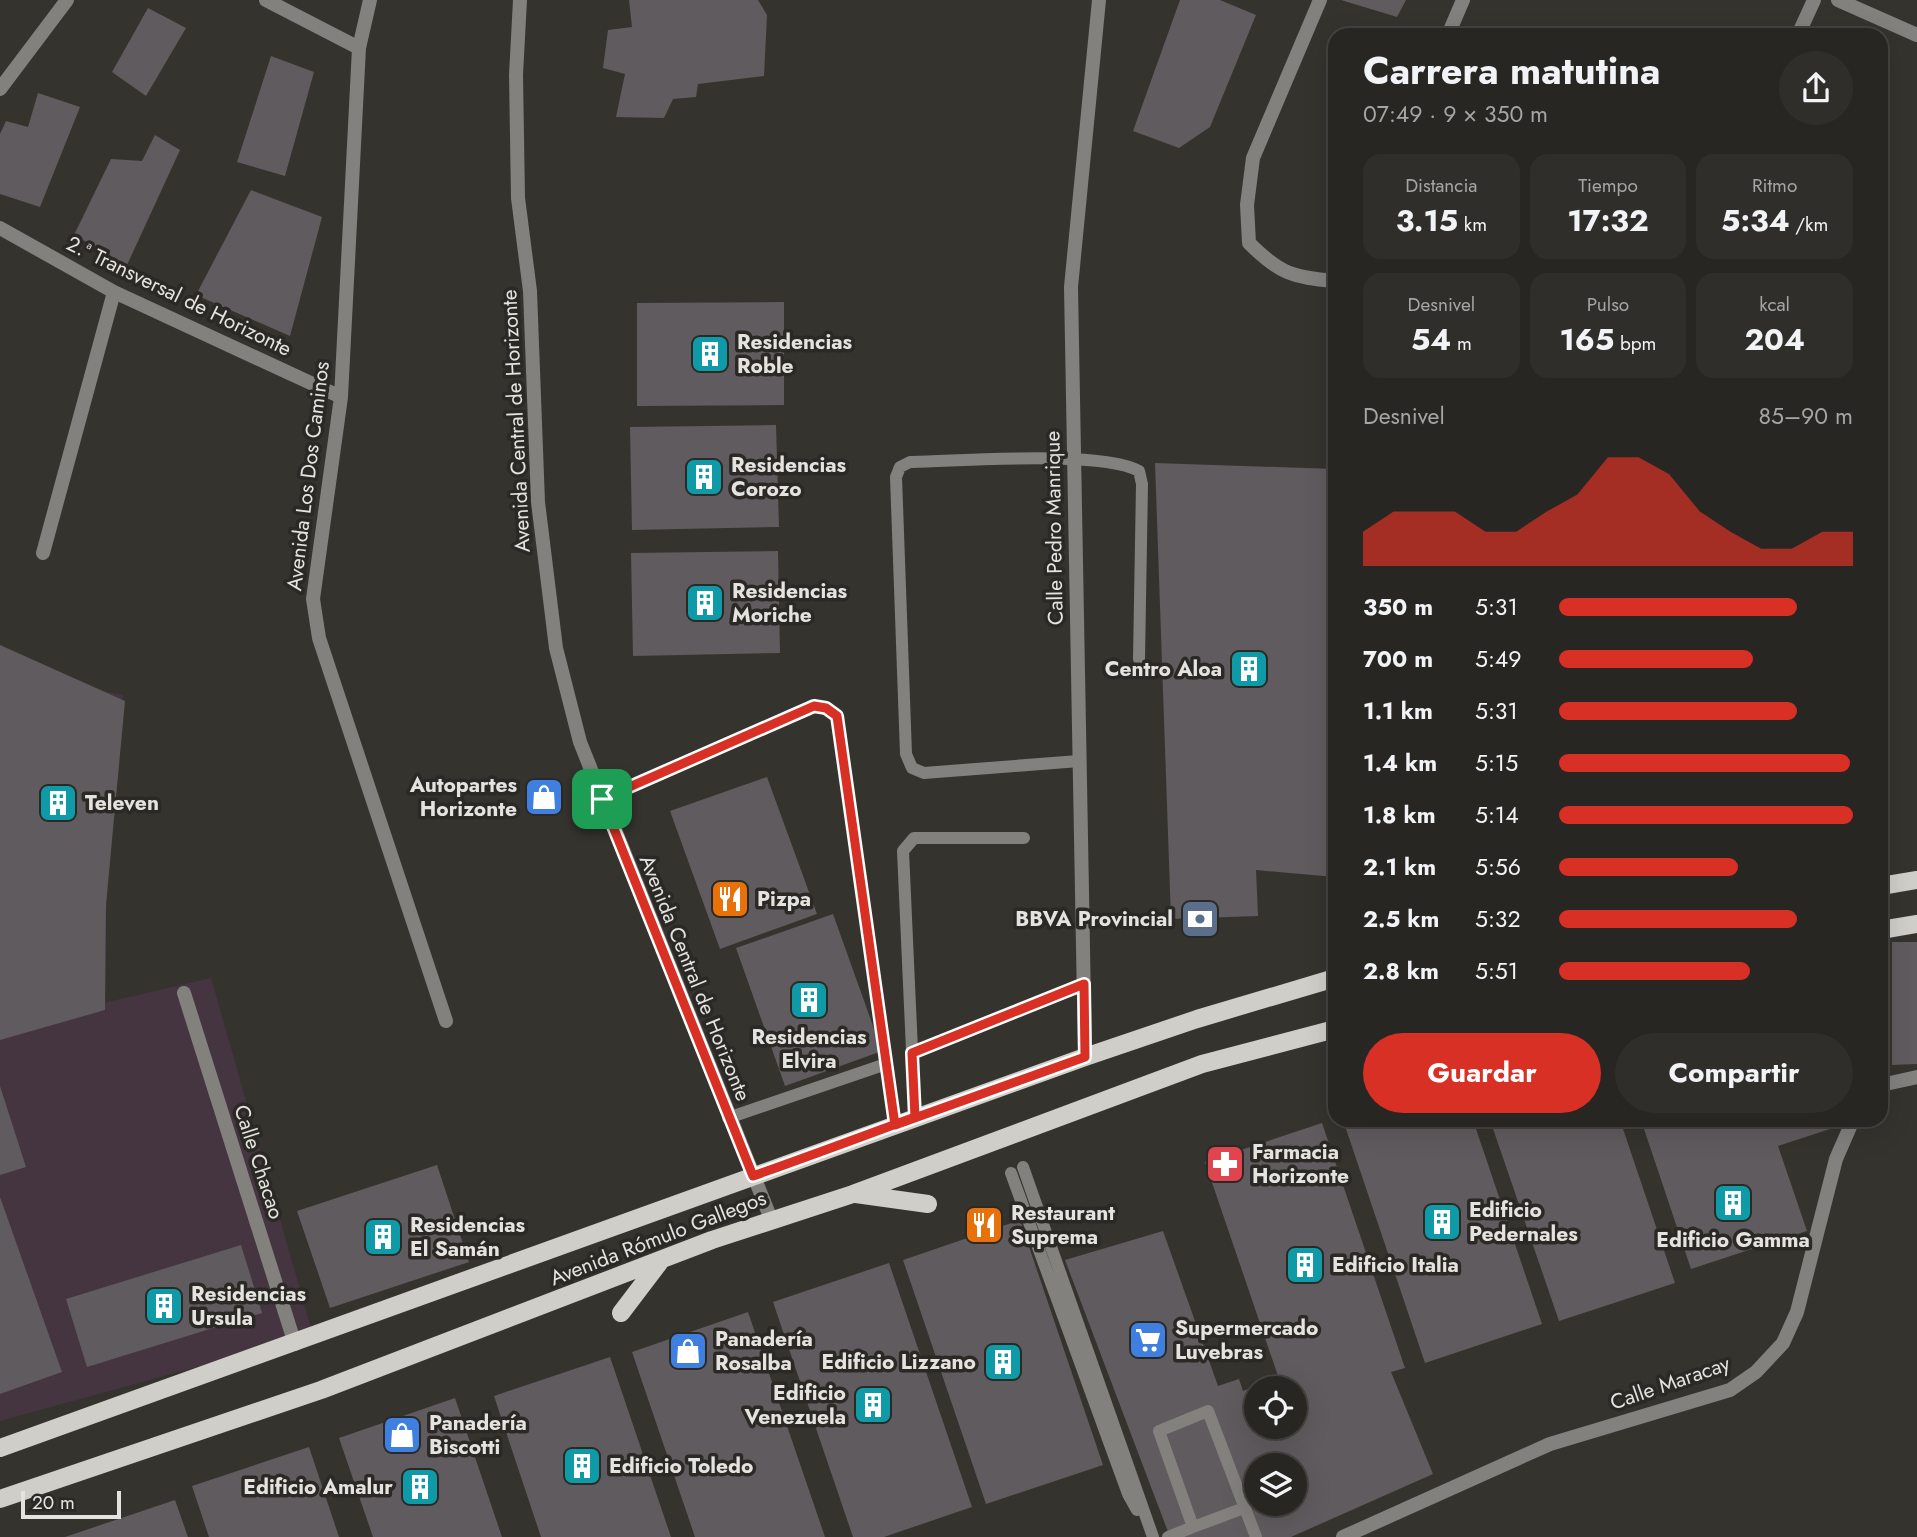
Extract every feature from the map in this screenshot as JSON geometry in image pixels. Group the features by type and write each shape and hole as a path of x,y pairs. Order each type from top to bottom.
{"main road":[{"path":"1888,885 1917,880"},
{"path":"1888,929 1917,924"},
{"name":"Avenida Rómulo Gallegos","path":"0,1448 295,1344 1085,1057 1197,1019 1328,980"},
{"name":"Avenida Rómulo Gallegos","path":"0,1499 321,1391 771,1219 853,1194 1202,1065 1328,1031"},
{"path":"853,1194 928,1204"},
{"path":"621,1313 659,1263"}],"street":[{"path":"0,89 67,0"},
{"path":"266,0 359,48"},
{"name":"Avenida Los Dos Caminos","path":"370,0 359,48 341,397 313,598 319,638 446,1021"},
{"name":"Avenida Central de Horizonte","path":"520,0 516,149 518,198 530,291 538,502 556,648 580,742 728,1118 771,1219"},
{"name":"Calle Pedro Manrique","path":"1085,1057 1071,287 1099,0"},
{"path":"1320,0 1253,158 1247,205 1249,243 1274,268 1308,279 1328,280"},
{"path":"1451,28 1463,0"},
{"path":"1801,28 1814,0"},
{"path":"1838,0 1917,35"},
{"name":"2.ª Transversal de Horizonte","path":"0,228 114,292 341,397"},
{"path":"43,553 114,292"},
{"name":"Calle Chacao","path":"184,993 295,1344"},
{"path":"1888,1083 1917,1077"},
{"name":"Calle Maracay","path":"1343,1537 1550,1444 1730,1390 1756,1372 1783,1343 1797,1312 1836,1159 1850,1127"}],"lane":[{"path":"1079,761 924,773 912,768 906,754 895,477 900,467 910,462 1074,461 1126,464 1139,471 1142,484 1139,659"},
{"path":"602,799 814,706 826,708 837,716 895,1125"},
{"path":"915,1117 903,851 907,843 914,838 1024,838"},
{"path":"912,1053 1084,984"},
{"path":"728,1118 886,1064"},
{"path":"1018,1170 1128,1494 1153,1537"},
{"path":"1168,1537 1244,1508 1208,1411 1159,1430 1193,1527"},
{"path":"1247,1516 1256,1537"}],"shaded area":[{"path":"0,671 123,695 99,1004 211,978 313,1335 0,1421"}],"building":[{"path":"629,0 758,0 767,15 764,76 698,84 696,97 673,99 664,118 616,117 625,74 603,68 608,30 632,27"},
{"path":"1180,0 1220,0 1256,15 1210,127 1179,148 1133,131"},
{"path":"1341,0 1406,0 1397,17"},
{"path":"148,8 186,28 146,96 112,72"},
{"path":"271,56 314,72 285,176 237,162"},
{"path":"38,93 80,107 40,207 0,194 0,134 6,121 28,127"},
{"path":"155,135 180,150 127,265 74,235 111,159 142,161"},
{"path":"251,190 322,217 290,336 196,295"},
{"name":"Residencias Roble","path":"784,302 784,405 637,406 637,303"},
{"name":"Residencias Corozo","path":"776,425 779,527 632,530 630,427"},
{"name":"Centro Aloa","path":"1155,463 1328,469 1328,876 1256,870 1258,916 1171,919"},
{"name":"Residencias Moriche","path":"778,551 780,653 633,656 631,553"},
{"name":"Televen","path":"0,645 125,701 106,904 105,1010 0,1040"},
{"path":"767,777 817,914 720,949 670,811"},
{"name":"Residencias Elvira","path":"833,914 882,1051 785,1086 736,948"},
{"path":"1892,942 1917,942 1917,1064 1892,1065"},
{"path":"0,1086 26,1167 0,1175"},
{"path":"1322,1123 1405,1368 1391,1372 1433,1474 1291,1537 1170,1537 1065,1260 1163,1231 1218,1386 1239,1379 1244,1391 1244,1439 1307,1439 1307,1376 1278,1376 1205,1162"},
{"name":"Edificio Pedernales","path":"1345,1127 1475,1127 1542,1324 1425,1363"},
{"path":"1492,1127 1622,1127 1675,1283 1559,1321"},
{"name":"Edificio Gamma","path":"1643,1127 1836,1127 1778,1146 1807,1231 1691,1269"},
{"name":"Residencias El Samán","path":"437,1165 469,1262 330,1308 297,1211"},
{"path":"0,1197 62,1372 0,1394"},
{"name":"Edificio Lizzano","path":"1020,1220 1103,1465 986,1504 903,1260"},
{"name":"Residencias Ursula","path":"241,1245 262,1313 87,1367 66,1299"},
{"name":"Edificio Venezuela","path":"889,1263 972,1507 884,1537 853,1537 773,1302"},
{"path":"748,1312 825,1537 695,1537 632,1352"},
{"name":"Edificio Toledo","path":"610,1357 671,1537 541,1537 494,1396"},
{"name":"Edificio Amalur","path":"455,1398 502,1537 373,1537 339,1438"},
{"path":"309,1447 339,1537 209,1537 192,1486"},
{"path":"175,1500 188,1537 65,1537"}],"place":[{"name":"Residencias Roble","path":"710,354"},
{"name":"Residencias Corozo","path":"704,477"},
{"name":"Residencias Moriche","path":"705,603"},
{"name":"Centro Aloa","path":"1249,669"},
{"name":"Autopartes Horizonte","path":"544,797"},
{"name":"Televen","path":"58,803"},
{"name":"Pizpa","path":"730,899"},
{"name":"BBVA Provincial","path":"1200,919"},
{"name":"Residencias Elvira","path":"809,1000"},
{"name":"Farmacia Horizonte","path":"1225,1164"},
{"name":"Edificio Gamma","path":"1733,1203"},
{"name":"Edificio Pedernales","path":"1442,1222"},
{"name":"Restaurant Suprema","path":"984,1225"},
{"name":"Residencias El Samán","path":"383,1237"},
{"name":"Edificio Italia","path":"1305,1265"},
{"name":"Residencias Ursula","path":"164,1306"},
{"name":"Supermercado Luvebras","path":"1148,1340"},
{"name":"Panadería Rosalba","path":"688,1351"},
{"name":"Edificio Lizzano","path":"1003,1362"},
{"name":"Edificio Venezuela","path":"873,1405"},
{"name":"Panadería Biscotti","path":"402,1435"},
{"name":"Edificio Toledo","path":"582,1466"},
{"name":"Edificio Amalur","path":"420,1487"}],"route":[{"path":"602,799 753,1176 895,1125 915,1117 912,1053 1084,984 1085,1057 895,1125 837,716 826,708 814,706 602,799"}]}
